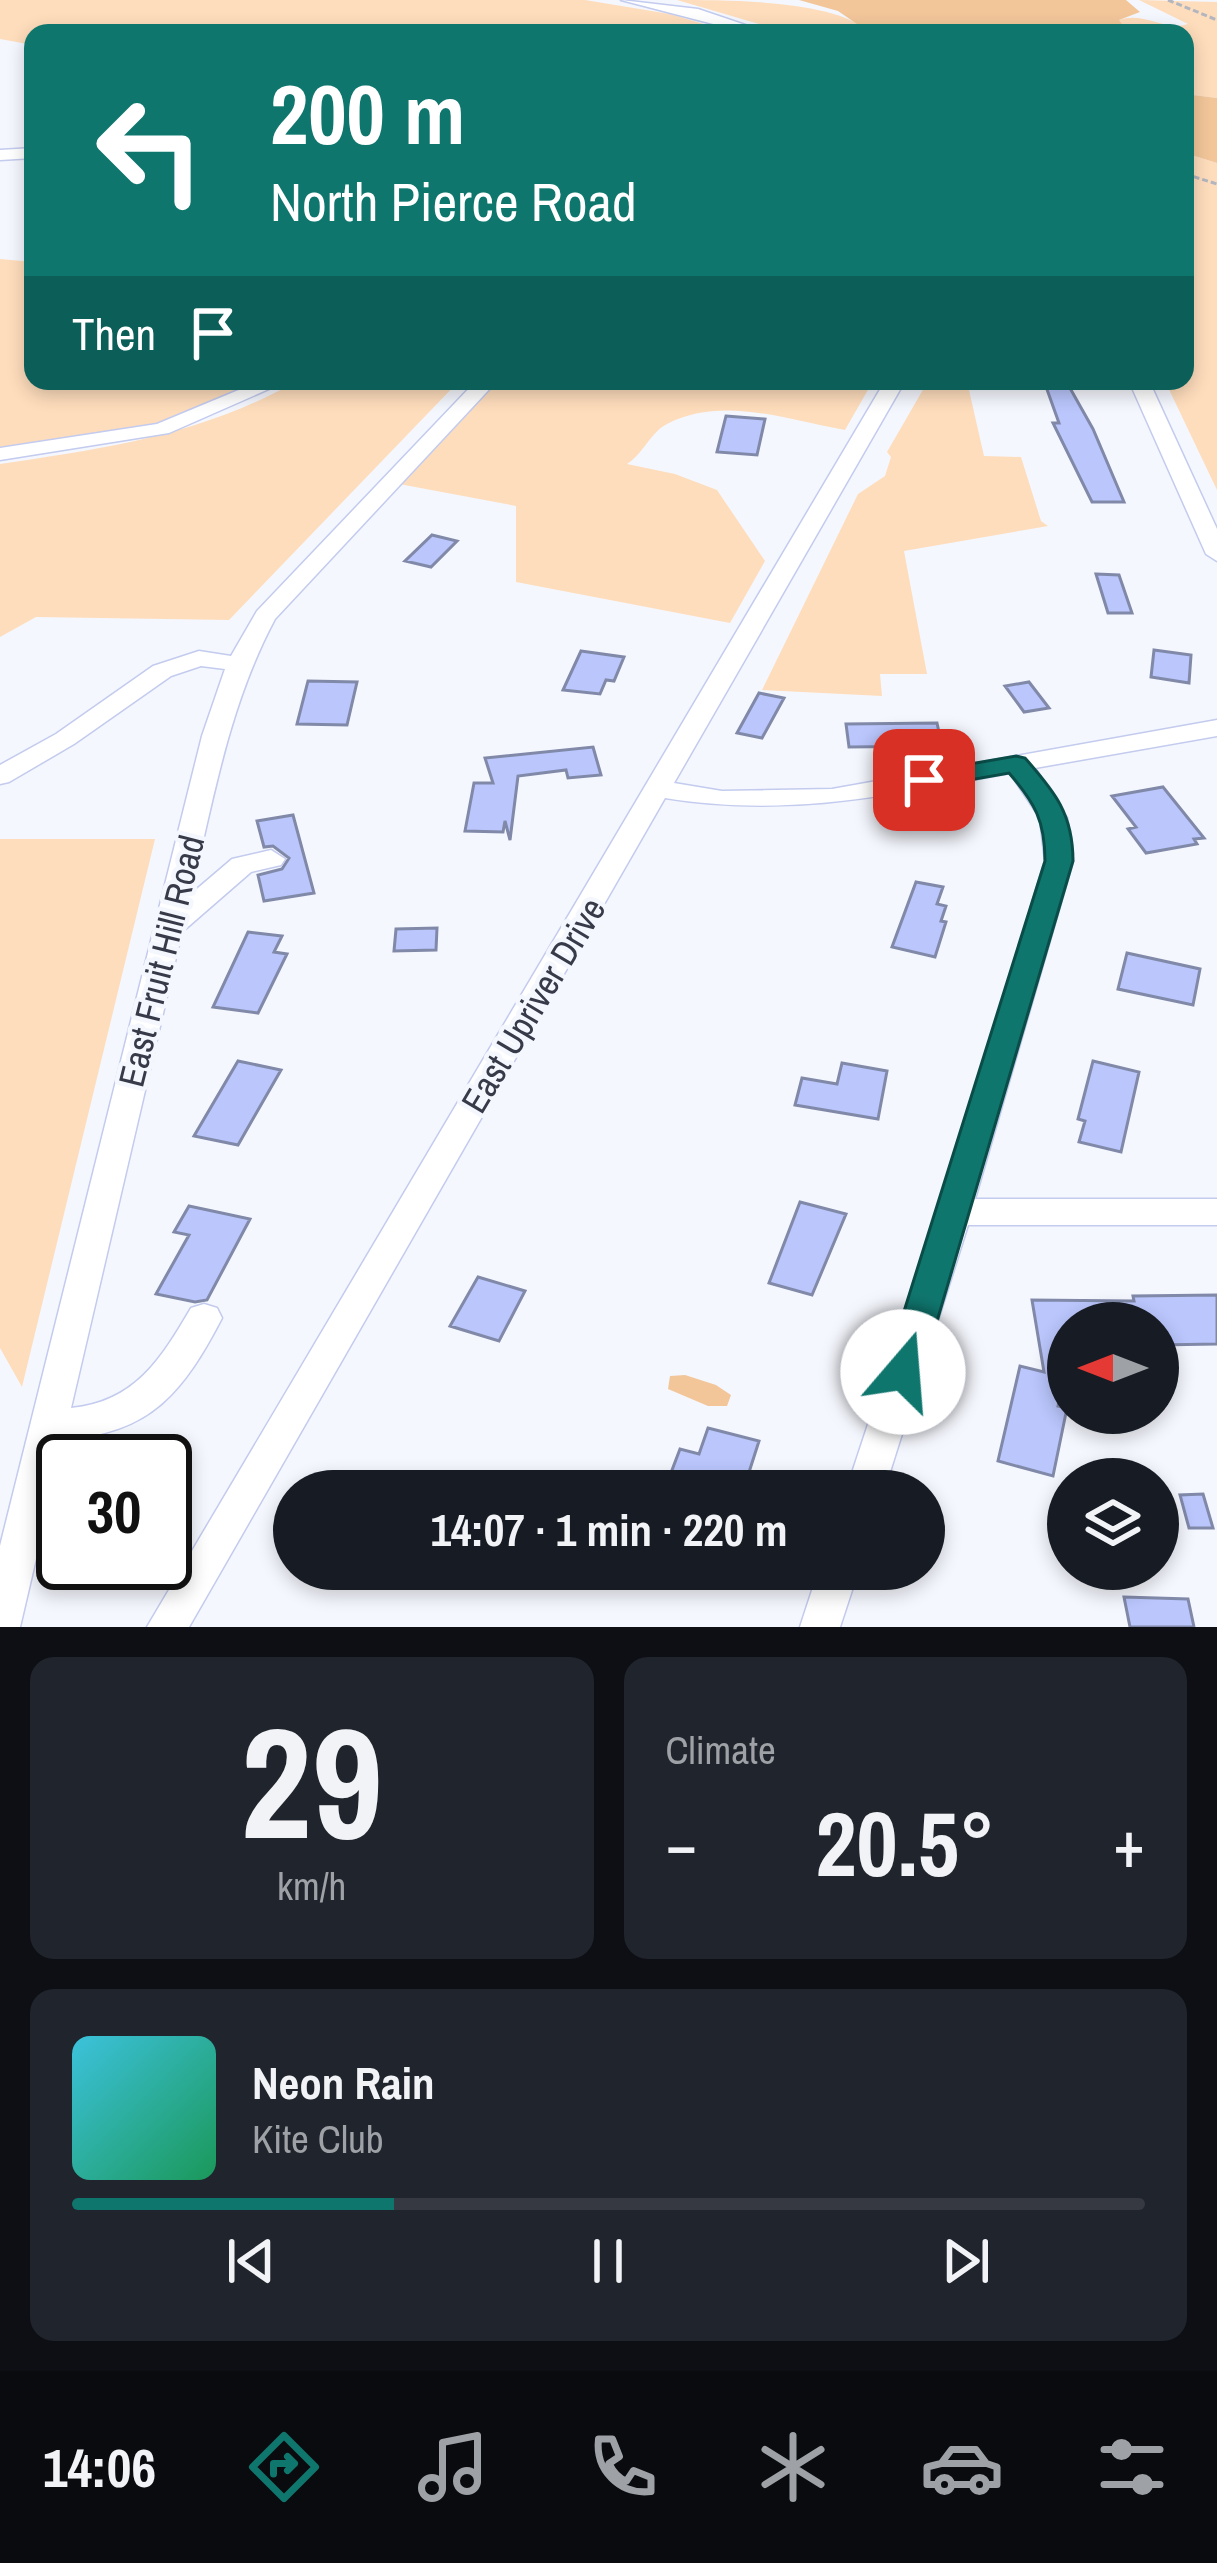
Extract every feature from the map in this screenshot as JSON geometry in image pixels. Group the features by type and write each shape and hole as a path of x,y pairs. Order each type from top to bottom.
{"street":[{"path":"628,0 733,24"},
{"path":"0,454 162,429 256,390"},
{"name":"East Fruit Hill Road","path":"0,1627 215,736 239,664 266,616 299,576 478,390"},
{"name":"East Upriver Drive","path":"166,1627 890,390"},
{"path":"1143,390 1217,554"},
{"path":"0,776 65,740 162,670 199,658 239,664"},
{"path":"660,789 722,800 784,802 1217,728"},
{"path":"872,1470 955,1212 1059,861 1059,830 1049,802 1016,764"},
{"path":"170,927 242,865 271,859"},
{"path":"955,1212 1217,1212"},
{"path":"47,1425 97,1424 138,1404 172,1374 204,1318"},
{"path":"820,1627 832,1590"}],"path":[{"path":"1168,0 1217,20"}],"shaded area":[{"path":"0,0 585,0 704,24 24,24 24,43 0,39"},
{"path":"677,0 808,8 858,24 759,24"},
{"path":"799,0 1126,0 1140,12 1119,20 1122,24 857,24 838,11"},
{"path":"1139,0 1217,2 1217,98 1194,95 1194,24"},
{"path":"1128,18 1167,24 1117,24"},
{"path":"1194,95 1217,98 1217,163 1194,156"},
{"path":"1194,156 1217,163 1217,490 1169,390 1194,390"},
{"path":"0,259 24,261 24,390 235,390 156,424 0,447"},
{"path":"279,390 450,390 229,620 36,617 0,637 0,464 153,437"},
{"path":"486,390 868,390 845,430 755,412 710,411 667,424 627,464 675,474 717,490 765,561 730,623 516,582 516,506 399,484"},
{"path":"923,390 969,390 984,456 1021,457 1041,521 1048,526 904,551 927,674 880,674 882,696 762,690 858,494 885,476 891,457 887,452"},
{"path":"0,839 155,839 22,1387 0,1348"},
{"path":"685,1375 731,1395 727,1406 708,1406 668,1389 670,1376"}],"building":[{"path":"1047,390 1071,390 1124,502 1092,502 1053,423 1059,423"},
{"path":"726,416 765,419 757,455 717,452"},
{"path":"432,535 457,541 431,567 405,561"},
{"path":"1096,574 1119,575 1132,613 1108,613"},
{"path":"1154,650 1191,655 1189,683 1151,677"},
{"path":"581,651 624,657 614,681 606,680 600,694 563,690"},
{"path":"308,681 357,682 347,725 297,724"},
{"path":"1029,682 1049,708 1024,712 1005,686"},
{"path":"759,693 784,698 762,738 737,733"},
{"path":"937,723 942,746 849,747 846,724"},
{"path":"593,747 601,775 568,778 566,770 518,776 510,840 505,821 503,832 465,831 474,783 493,783 485,758"},
{"path":"1163,787 1204,838 1194,839 1197,844 1146,853 1128,829 1136,827 1112,796"},
{"path":"293,815 314,893 264,901 258,875 282,869 289,858 273,846 264,847 257,821"},
{"path":"916,882 943,887 937,904 946,906 941,921 946,922 935,957 892,947"},
{"path":"437,928 436,950 394,951 396,929"},
{"path":"248,932 282,936 274,952 287,954 258,1013 213,1007"},
{"path":"1127,953 1200,969 1193,1005 1118,989"},
{"path":"238,1061 281,1070 238,1145 194,1136"},
{"path":"1093,1061 1139,1072 1121,1152 1079,1142 1085,1121 1078,1119"},
{"path":"842,1063 887,1071 878,1119 795,1105 802,1078 837,1084"},
{"path":"800,1202 846,1214 812,1295 769,1283"},
{"path":"189,1206 250,1219 207,1300 195,1302 156,1294 189,1235 174,1232"},
{"path":"478,1277 525,1291 499,1341 450,1326"},
{"path":"1217,1295 1217,1344 1179,1345 1179,1302 1047,1302 1047,1434 1062,1434 1057,1458 1047,1458 1047,1474 998,1461 1020,1366 1044,1372 1032,1300 1134,1301 1133,1296"},
{"path":"708,1428 759,1441 750,1470 672,1470 680,1449 699,1454"},
{"path":"1203,1494 1213,1528 1189,1528 1180,1495"},
{"path":"1124,1597 1188,1599 1194,1627 1130,1627"}],"route":[{"path":"903,1372 1059,861 1059,830 1049,802 1016,764 924,780"}]}
